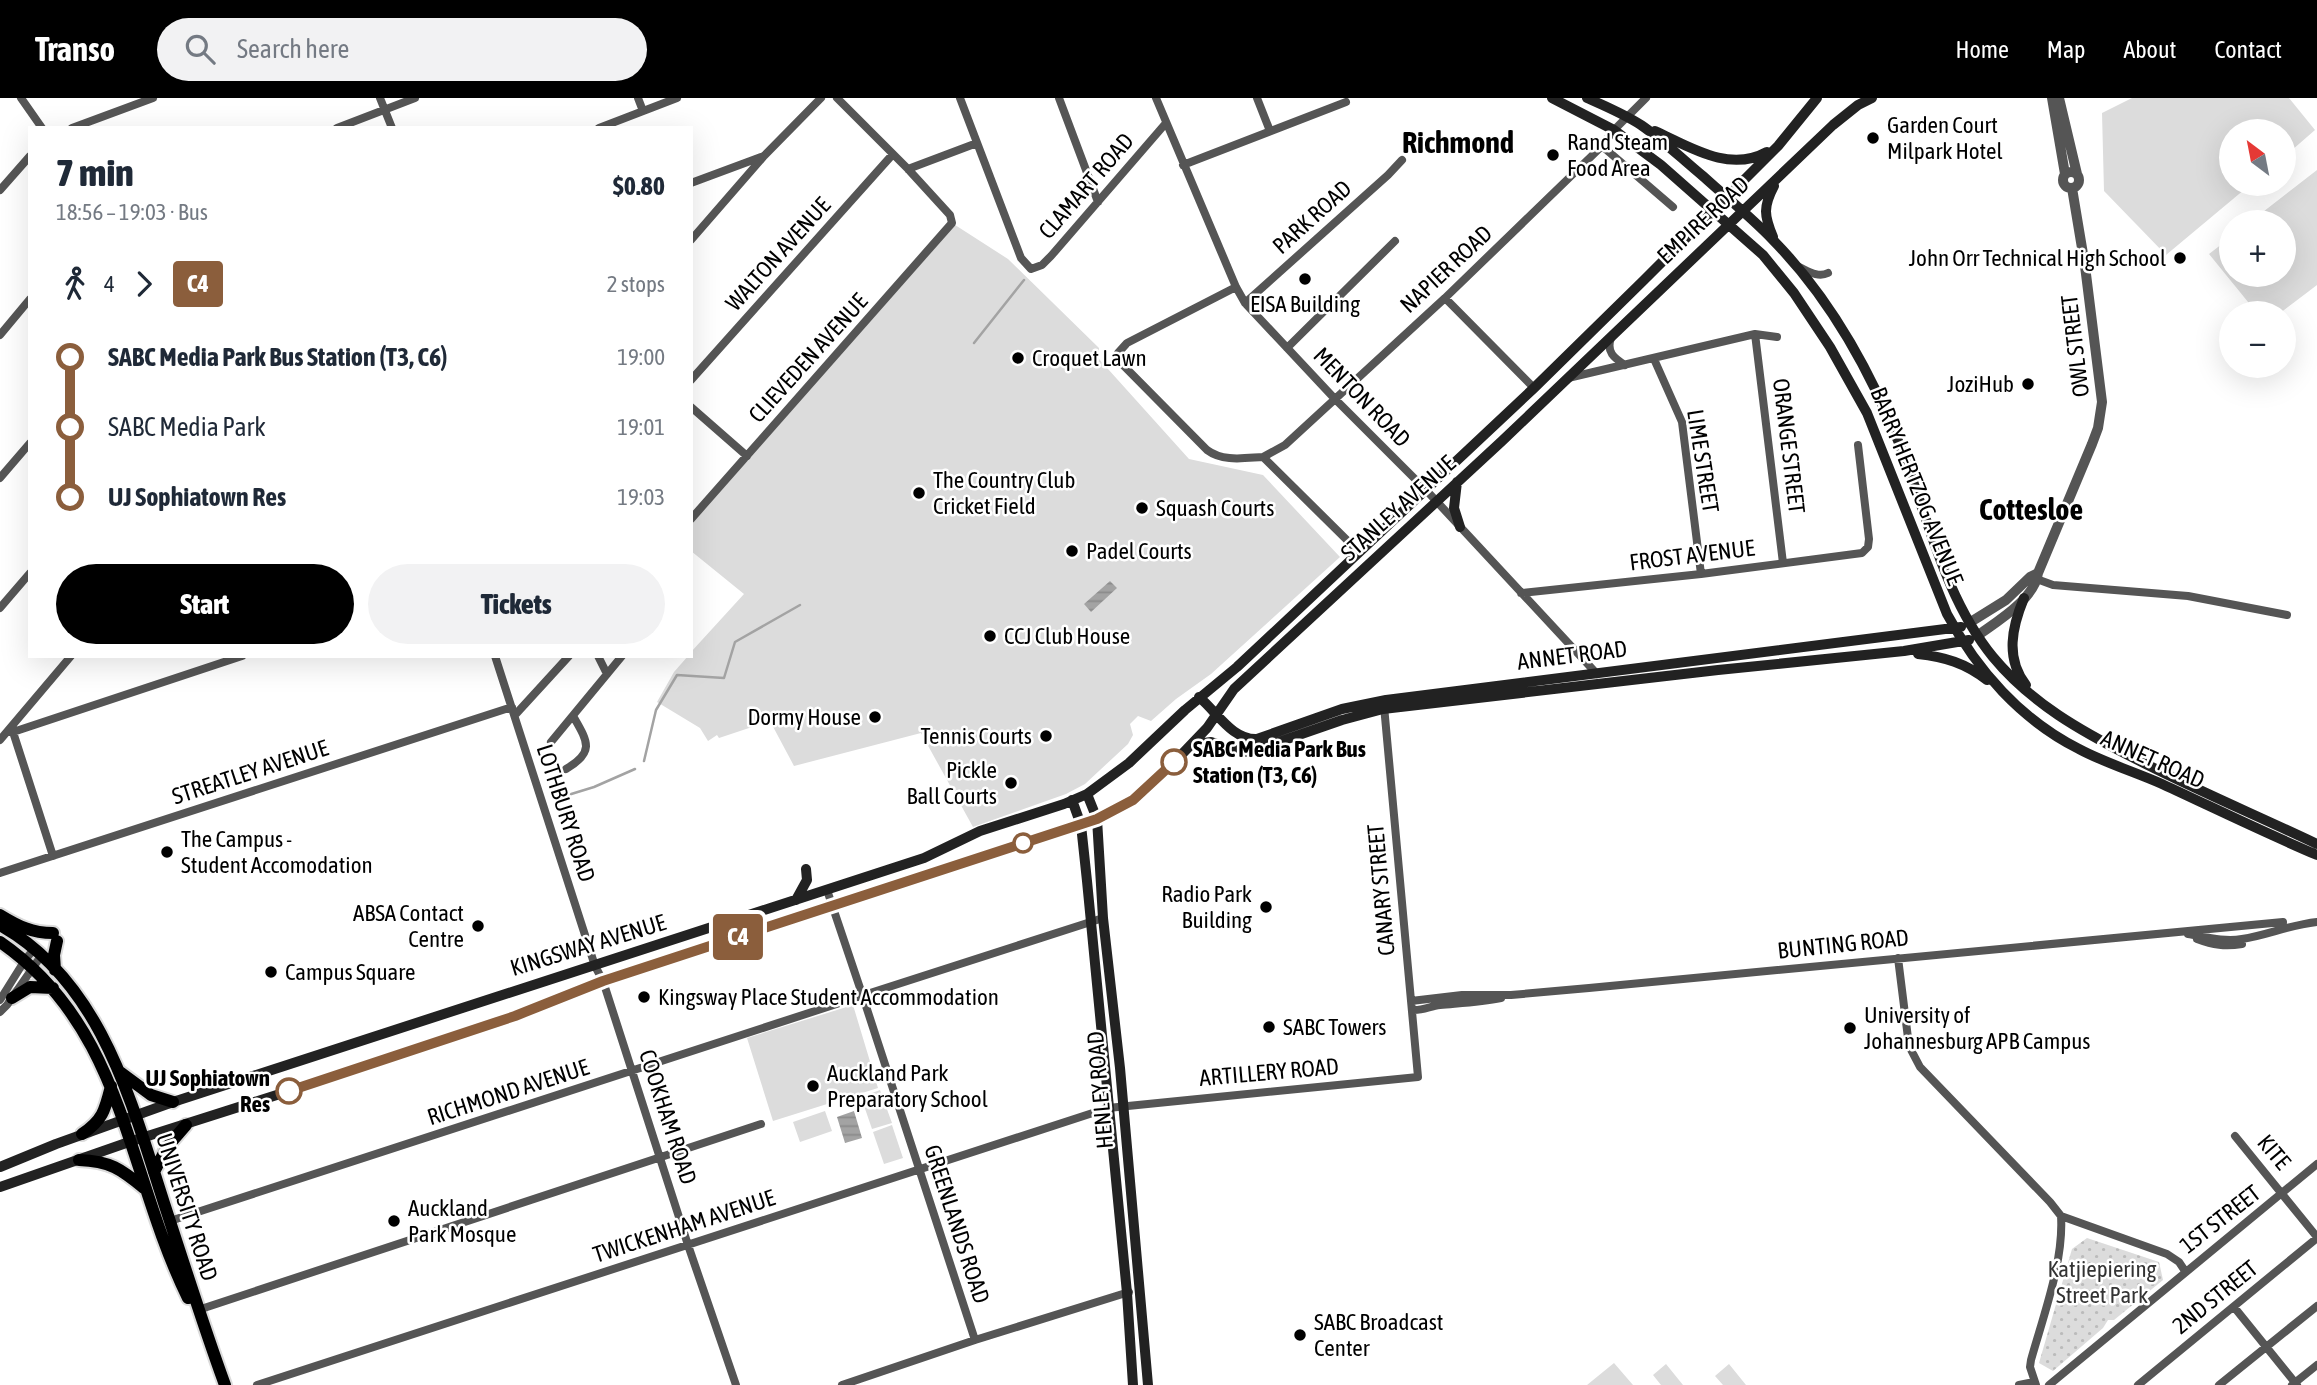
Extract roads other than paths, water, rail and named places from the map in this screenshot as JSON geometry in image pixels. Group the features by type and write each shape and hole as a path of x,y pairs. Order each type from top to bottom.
{"main road":[{"name":"BARRY HERTZOG AVENUE","path":"1552,98 1614,130 1661,165 1763,255 1794,293 1850,380 1883,451 1936,590 1964,642"},
{"name":"BARRY HERTZOG AVENUE","path":"1587,98 1642,125 1743,211 1774,241 1810,283 1855,350 1888,418 1936,546 1969,624 1977,636"},
{"name":"EMPIRE ROAD","path":"1534,388 1777,146 1817,98"},
{"name":"EMPIRE ROAD","path":"1567,378 1846,113 1872,98"},
{"path":"1642,125 1698,151 1726,160 1753,159 1777,146"},
{"path":"1774,241 1767,223 1766,207 1779,177"},
{"name":"STANLEY AVENUE","path":"1218,714 1234,689 1567,378"},
{"name":"STANLEY AVENUE","path":"1199,697 1237,667 1534,388"},
{"path":"1457,482 1454,508 1460,527"},
{"path":"2024,598 2013,629 2013,654 2021,679 2038,702"},
{"name":"ANNET ROAD","path":"1199,697 1235,733 1245,738 1257,739 1342,709 1599,678 1955,629 1969,624"},
{"name":"ANNET ROAD","path":"1599,678 1904,651 1964,642 1977,636 2008,673 2038,702 2078,729 2285,835 2317,855"},
{"name":"ANNET ROAD","path":"1964,642 2000,690 2034,721 2074,747 2285,835 2317,844"},
{"path":"1904,651 1950,658 1974,670 2000,690"},
{"name":"KINGSWAY AVENUE","path":"0,1167 173,1102 923,858 980,831 1072,800 1087,794 1129,763 1199,697"},
{"name":"ANNET ROAD","path":"1191,745 1211,742 1238,751 1255,751 1384,704"},
{"name":"KINGSWAY AVENUE","path":"0,1187 143,1137 515,1016 603,981 1082,825 1143,793 1218,714"},
{"name":"HENLEY ROAD","path":"1087,794 1097,819 1103,918 1148,1382"},
{"name":"HENLEY ROAD","path":"1072,800 1082,825 1127,1293 1133,1385"},
{"path":"796,900 807,880 806,869"},
{"path":"0,915 25,929 55,937 55,970"},
{"name":"UNIVERSITY ROAD","path":"0,925 33,958 82,1029 100,1061 111,1085 173,1268 208,1339"},
{"name":"UNIVERSITY ROAD","path":"0,942 55,970 101,1031 120,1072 143,1137 225,1385"},
{"path":"6,999 30,987 53,988"},
{"path":"120,1072 151,1095 173,1102"},
{"path":"82,1135 99,1121 105,1110 111,1085"},
{"path":"154,1172 167,1147 186,1125"},
{"path":"79,1160 98,1160 114,1166 144,1188"}],"street":[{"path":"21,98 41,126"},
{"path":"77,126 153,98"},
{"path":"380,98 391,126"},
{"path":"342,126 415,98"},
{"path":"638,98 643,111"},
{"path":"604,126 677,98"},
{"path":"693,238 764,156 821,98"},
{"path":"838,98 908,169 977,143 960,98"},
{"path":"1059,98 1098,202"},
{"name":"MENTON ROAD","path":"1156,98 1245,303 1334,398 1426,490 1599,678"},
{"path":"1257,98 1270,131"},
{"name":"NAPIER ROAD","path":"1263,457 1285,444 1446,298 1602,146 1646,98"},
{"path":"2052,98 2064,174 2063,184 2071,188 2078,184 2079,179 2059,98"},
{"path":"1183,165 1346,102"},
{"name":"CLAMART ROAD","path":"977,143 1021,258 1031,269 1042,265 1051,256 1166,122"},
{"path":"1602,146 1673,207"},
{"name":"WALTON AVENUE","path":"693,378 893,154"},
{"path":"693,182 764,156"},
{"path":"0,190 28,158"},
{"name":"PARK ROAD","path":"1245,303 1402,160"},
{"name":"CLIEVEDEN AVENUE","path":"693,517 952,223 946,211 908,169"},
{"path":"2064,174 2077,174"},
{"name":"OWL STREET","path":"1977,636 2024,598 2098,428 2102,402 2085,266 2071,188"},
{"path":"1287,348 1395,241"},
{"path":"1796,266 1816,275 1828,274"},
{"path":"1236,287 1127,343 1118,353 1119,361 1207,450 1226,458 1263,457 1359,552"},
{"path":"1446,298 1534,388"},
{"path":"0,335 28,301"},
{"path":"1612,334 1608,345 1610,353 1625,365"},
{"path":"1567,378 1755,334 1777,337"},
{"name":"ORANGE STREET","path":"1755,334 1783,563"},
{"name":"LIME STREET","path":"1654,359 1682,422 1701,574"},
{"path":"693,409 747,456"},
{"path":"0,478 28,445"},
{"name":"FROST AVENUE","path":"1521,593 1701,574 1866,551 1870,539 1858,445"},
{"path":"0,608 28,575"},
{"path":"2035,577 2053,585 2188,596 2287,615"},
{"name":"OWL STREET","path":"1969,624 2035,577"},
{"path":"0,740 10,732 69,658"},
{"path":"10,732 236,658"},
{"name":"LOTHBURY ROAD","path":"496,658 603,981"},
{"path":"514,711 567,658"},
{"path":"599,658 607,674"},
{"path":"551,742 620,658"},
{"name":"CANARY STREET","path":"1384,704 1418,1077"},
{"name":"STREATLEY AVENUE","path":"0,873 514,711"},
{"path":"566,769 580,761 587,746 585,736 573,716"},
{"path":"10,732 53,856"},
{"name":"GREENLANDS ROAD","path":"827,890 975,1340"},
{"name":"RICHMOND AVENUE","path":"170,1221 1103,918"},
{"name":"BUNTING ROAD","path":"1411,1005 1421,1011 1438,1005 1480,1002 1511,995 2178,932 2237,930 2283,922 2317,920"},
{"name":"BUNTING ROAD","path":"2178,932 2226,940 2242,939 2317,920"},
{"path":"0,1012 33,958"},
{"path":"1898,958 1909,1046 1920,1067 2061,1216 2167,1254 2176,1259 2185,1271"},
{"name":"COOKHAM ROAD","path":"603,981 736,1385"},
{"name":"ARTILLERY ROAD","path":"1123,1106 1418,1077"},
{"name":"TWICKENHAM AVENUE","path":"257,1385 919,1168 1108,1108 1123,1106"},
{"path":"198,1310 761,1124"},
{"name":"KITE","path":"2235,1136 2284,1193 2317,1238"},
{"name":"1ST STREET","path":"2049,1385 2317,1164"},
{"path":"2019,1385 2035,1383 2030,1367 2031,1360 2059,1256 2061,1216"},
{"name":"2ND STREET","path":"2138,1385 2317,1238"},
{"path":"842,1385 1140,1287"},
{"path":"2219,1385 2317,1306"},
{"path":"2234,1307 2294,1384 2317,1365"},
{"path":"1133,1385 1148,1382"}],"waterway":[{"path":"974,343 1024,280"},
{"path":"644,761 656,710 677,675 724,678 735,642 800,605"},
{"path":"555,799 594,787 635,769"}],"place":[{"name":"Garden Court Milpark Hotel","path":"1873,138"},
{"name":"Rand Steam Food Area","path":"1553,155"},
{"name":"John Orr Technical High School","path":"2180,258"},
{"name":"EISA Building","path":"1305,279"},
{"name":"Croquet Lawn","path":"1018,358"},
{"name":"JoziHub","path":"2028,384"},
{"name":"The Country Club Cricket Field","path":"919,493"},
{"name":"Squash Courts","path":"1142,508"},
{"name":"Padel Courts","path":"1072,551"},
{"name":"CCJ Club House","path":"990,636"},
{"name":"Dormy House","path":"875,717"},
{"name":"Tennis Courts","path":"1046,736"},
{"name":"SABC Media Park Bus Station (T3, C6)","path":"1174,762"},
{"name":"Pickle Ball Courts","path":"1011,783"},
{"name":"The Campus - Student Accomodation","path":"167,852"},
{"name":"Radio Park Building","path":"1266,907"},
{"name":"ABSA Contact Centre","path":"478,926"},
{"name":"Campus Square","path":"271,972"},
{"name":"Kingsway Place Student Accommodation","path":"644,997"},
{"name":"SABC Towers","path":"1269,1027"},
{"name":"University of Johannesburg APB Campus","path":"1850,1028"},
{"name":"Auckland Park Preparatory School","path":"813,1086"},
{"name":"UJ Sophiatown Res","path":"289,1091"},
{"name":"Auckland Park Mosque","path":"394,1221"},
{"name":"SABC Broadcast Center","path":"1300,1335"}],"district":[{"name":"Richmond","path":"1458,143"},
{"name":"Cottesloe","path":"2031,510"}],"park label":[{"name":"Katjiepiering Street Park","path":"2102,1282"}]}
